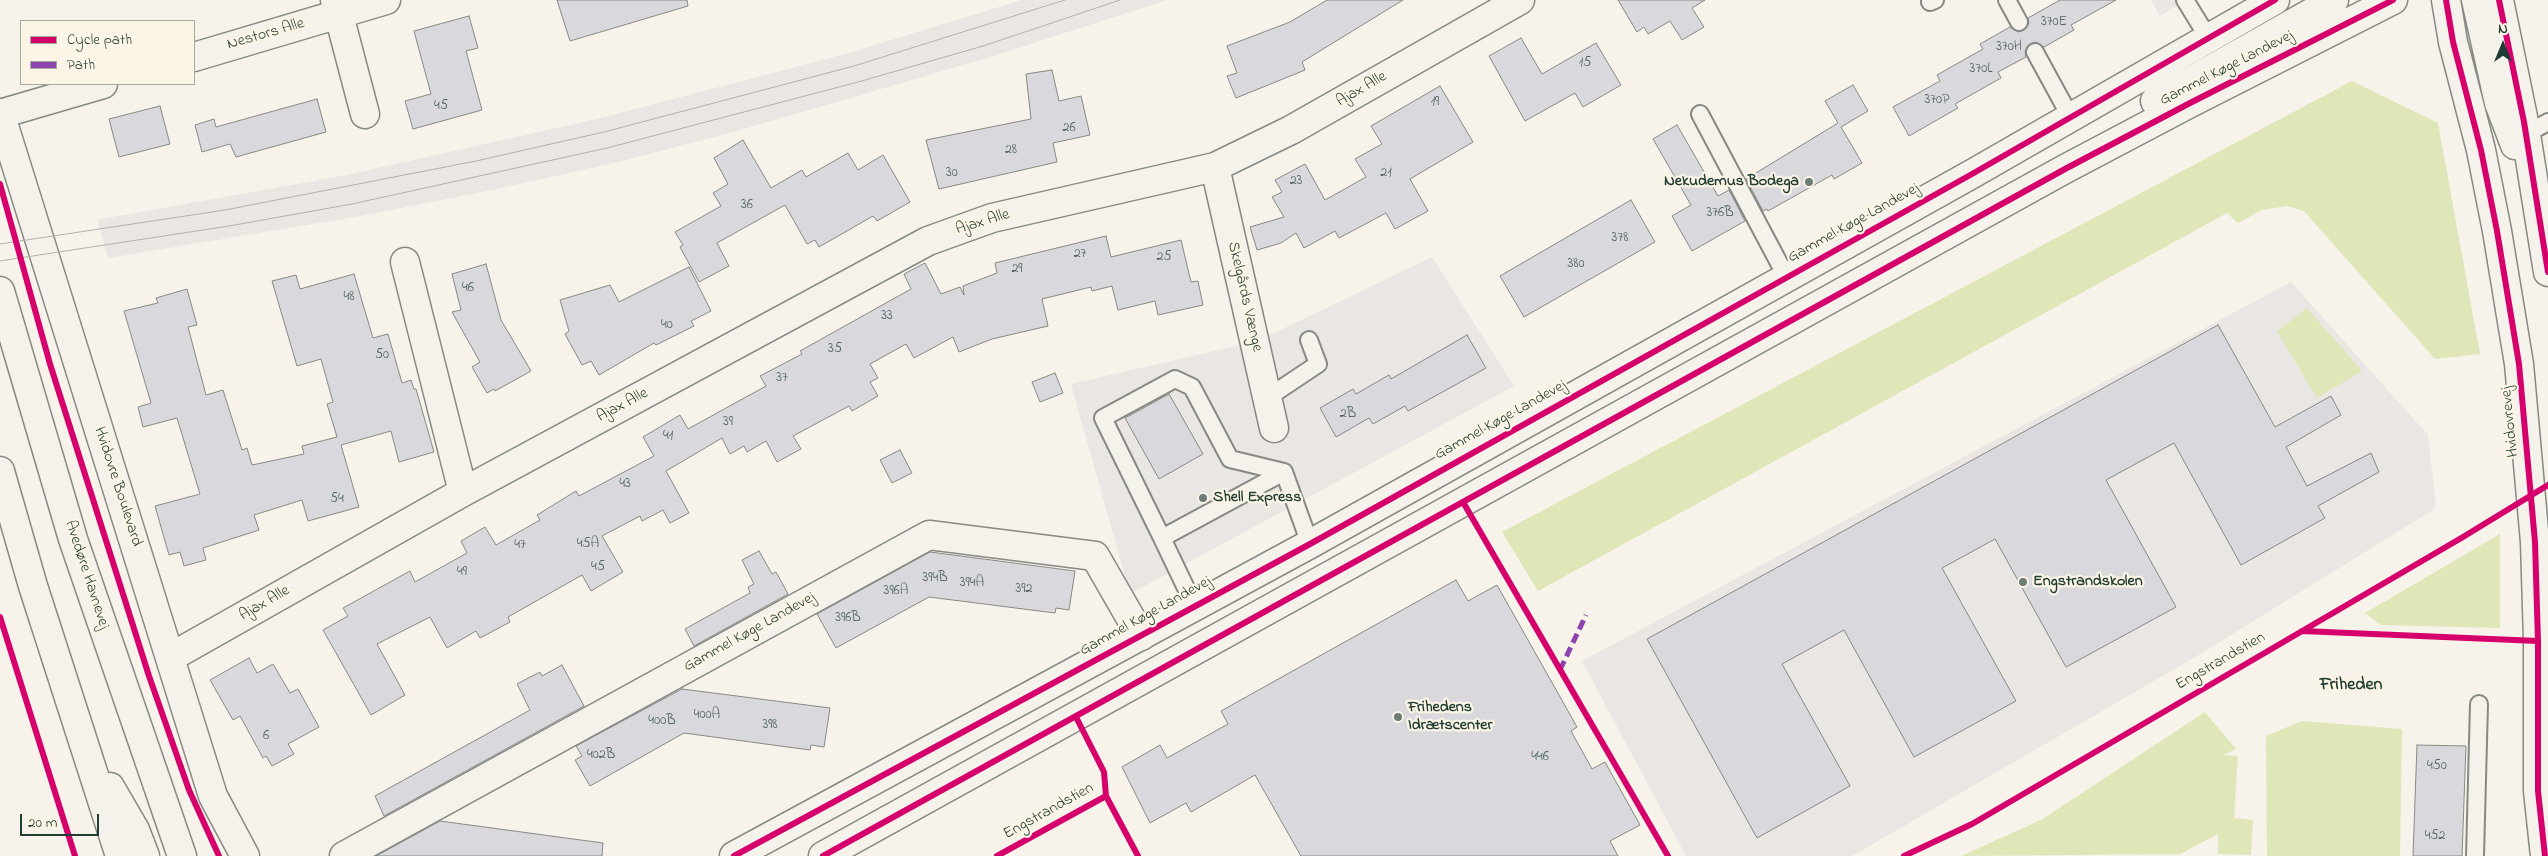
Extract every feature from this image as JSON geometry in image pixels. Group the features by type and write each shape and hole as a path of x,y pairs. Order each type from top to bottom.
{"street":[{"name":"Nestors Alle","path":"195,57 336,7 386,0"},
{"name":"Ajax Alle","path":"171,657 463,492 928,241 992,218 1214,167 1291,130 1520,0"},
{"name":"Gammel Køge Landevej","path":"734,856 1310,544 2071,118 2275,0"},
{"path":"2065,169 2105,129 2334,0"},
{"name":"Gammel Køge Landevej","path":"823,856 2065,169 2393,0"},
{"name":"Hvidovrevej","path":"2446,0 2453,42 2481,150 2496,222 2519,364 2543,641 2538,791 2546,849"},
{"path":"2476,0 2499,103 2537,202"},
{"path":"2499,0 2537,128 2537,202 2547,260"},
{"path":"336,7 365,114"},
{"path":"0,113 99,85"},
{"name":"Hvidovre Boulevard","path":"0,113 213,796 245,856"},
{"name":"Skelgårds Vænge","path":"1214,167 1274,428"},
{"path":"405,262 463,492"},
{"name":"Avedøre Havnevej","path":"0,291 73,539 182,856"},
{"path":"0,471 33,586 120,856"},
{"name":"Gammel Køge Landevej","path":"344,856 929,535 1095,556 1141,636"},
{"path":"0,537 33,586"},
{"path":"83,740 135,830 145,856"}],"lane":[{"path":"2007,0 2019,22"},
{"path":"2185,0 2209,39"},
{"path":"2035,52 2071,118"},
{"path":"1700,114 1787,278"},
{"path":"1267,398 1318,364 1309,340"},
{"path":"1195,607 1103,418 1175,379 1192,387 1230,458 1284,472"},
{"path":"1284,472 1310,544"},
{"path":"1162,538 1284,472"},
{"path":"2476,856 2479,704"}],"shaded area":[{"path":"1022,0 1167,0 987,58 737,131 610,164 482,192 355,217 108,258 97,220 347,175 601,118 849,53"},
{"path":"2151,0 2186,0 2160,16"},
{"path":"1432,257 1514,386 1130,594 1071,384 1258,341"},
{"name":"Engstrandskolen","path":"2291,282 2428,435 2436,508 2197,656 1852,856 1686,856 1582,661"}],"green space":[{"path":"2352,81 2438,123 2480,354 2435,359 2304,211 2287,206 2262,210 2238,223 2227,213 1538,591 1502,532"},
{"path":"2307,308 2362,371 2317,398 2277,331"},
{"path":"2500,534 2500,628 2381,625 2365,613"},
{"path":"2205,712 2236,749 2223,755 2238,756 2234,818 2253,820 2251,855 2218,854 2218,834 2180,854 1961,856 2041,820"},
{"path":"2302,721 2402,729 2400,856 2267,856 2266,736"}],"building":[{"path":"557,0 687,0 688,6 570,41"},
{"path":"1327,0 1403,0 1302,62 1305,70 1236,98 1227,76 1237,73 1227,46 1290,22"},
{"path":"1618,0 1705,0 1692,8 1704,27 1682,40 1670,21 1648,34 1644,27 1637,32"},
{"path":"2060,0 2116,0 2071,25 2074,30 2044,47 2036,42 2030,44 2025,51 2026,57 1998,72 2001,78 1955,104 1958,108 1909,136 1893,107 1940,81 1937,75 1983,49 1980,44 2010,27 2018,32 2024,30 2029,23 2028,18"},
{"path":"469,16 478,48 466,51 482,110 413,129 405,101 431,94 414,31"},
{"path":"1521,38 1542,74 1596,43 1621,85 1583,107 1575,93 1525,121 1489,56"},
{"path":"1052,70 1059,101 1081,96 1090,135 1053,143 1057,162 939,189 926,140 1031,119 1026,74"},
{"path":"1853,85 1868,111 1841,127 1862,163 1834,179 1832,175 1768,211 1767,209 1763,211 1746,179 1838,123 1825,101"},
{"path":"1440,86 1473,142 1410,179 1428,211 1395,229 1386,213 1339,238 1335,231 1304,248 1296,233 1281,243 1257,250 1250,227 1284,217 1272,197 1282,192 1275,180 1305,164 1325,200 1366,177 1355,159 1382,144 1371,126"},
{"path":"317,99 326,132 236,157 230,144 202,152 195,125 214,119 216,127"},
{"path":"160,106 170,144 119,157 109,119"},
{"path":"1677,125 1718,196 1729,190 1745,221 1692,251 1672,216 1691,205 1653,139"},
{"path":"743,140 771,188 802,170 806,177 848,153 858,170 883,155 910,202 877,221 873,216 819,247 815,240 807,244 785,205 717,243 729,266 699,282 680,247 683,245 675,232 721,206 713,193 728,184 714,158"},
{"path":"1631,200 1655,242 1524,317 1500,276"},
{"path":"1106,236 1111,257 1181,240 1191,282 1198,281 1203,305 1158,315 1155,301 1118,310 1112,286 1092,291 1091,287 1042,299 1048,326 992,339 959,352 953,337 914,358 906,344 870,364 878,378 870,382 878,396 852,411 849,406 793,436 801,449 777,462 766,441 747,452 744,446 730,454 722,438 666,471 689,513 670,523 663,510 642,521 640,516 602,536 623,572 591,591 582,575 508,617 510,622 480,638 476,631 447,648 430,617 377,644 405,695 371,715 323,630 348,616 343,608 410,571 415,582 467,553 461,541 485,527 496,545 540,520 537,515 576,491 579,496 654,456 643,437 680,415 688,429 766,386 760,376 802,354 800,351 911,289 904,274 925,263 941,294 960,287 964,295 963,286 997,273 995,263"},
{"path":"486,264 501,320 531,371 495,391 494,389 487,393 472,367 480,362 452,312 461,310 452,274"},
{"path":"689,267 711,311 691,321 694,326 656,345 654,343 599,375 591,361 582,365 565,334 569,331 560,300 610,285 619,302"},
{"path":"354,274 373,338 388,334 402,383 411,380 414,389 416,389 434,452 399,462 391,431 341,445 359,507 308,521 302,500 254,515 259,530 203,548 206,560 184,566 180,552 169,555 155,506 200,494 177,418 143,427 138,407 151,403 124,311 158,303 156,298 187,289 197,325 188,327 206,395 223,390 242,450 247,448 252,465 304,454 302,446 337,437 327,404 333,402 321,359 297,366 272,281 296,275 300,289"},
{"path":"2218,325 2275,427 2331,396 2341,415 2286,447 2307,486 2371,453 2379,472 2318,506 2325,518 2241,565 2174,443 2106,480 2176,607 2066,667 1995,539 1942,568 2016,701 1914,757 1844,630 1782,664 1850,786 1757,838 1647,639"},
{"path":"1467,335 1486,368 1408,411 1405,406 1373,424 1369,418 1336,437 1320,408 1353,389 1356,394 1389,375 1391,379"},
{"path":"1055,373 1063,393 1040,402 1032,382"},
{"path":"1169,394 1203,454 1159,479 1125,418"},
{"path":"900,450 912,473 892,483 880,460"},
{"path":"759,551 772,574 776,572 788,594 694,646 685,629 750,593 748,587 754,584 742,560"},
{"path":"930,552 1075,571 1069,610 1056,608 1055,613 929,597 836,648 817,614"},
{"name":"Frihedens Idrætscenter","path":"1456,580 1468,601 1497,585 1577,727 1571,731 1592,769 1605,762 1640,825 1610,841 1618,856 1301,856 1255,775 1191,812 1186,803 1150,823 1122,767 1160,745 1167,758 1228,724 1221,711"},
{"path":"249,658 257,673 273,664 290,693 298,689 319,727 288,744 294,754 272,766 266,756 263,758 240,716 233,720 210,680"},
{"path":"562,665 584,706 384,816 375,796 530,710 517,684 540,672 542,676"},
{"path":"682,689 830,708 824,747 811,745 810,750 684,733 590,786 575,760 582,756 576,746"},
{"path":"2417,745 2466,746 2462,856 2413,856"},
{"path":"440,821 603,843 602,856 376,856"}],"tram line":[{"path":"0,244 225,210 476,161 604,132 854,66 1065,0"},
{"path":"0,261 229,226 352,204 607,148 858,82 983,46 1120,0"}],"marked path":[{"path":"1560,670 1586,615"}],"cycle path":[{"path":"734,856 1310,544 1972,174 2275,0"},
{"path":"823,856 2065,169 2393,0"},
{"path":"2446,0 2453,42 2481,150 2497,231 2519,364 2535,542 2538,641 2538,791 2545,856"},
{"path":"2499,0 2524,122 2548,272"},
{"path":"0,184 50,364 149,676 189,790 219,856"},
{"name":"Engstrandstien","path":"1904,856 1972,824 2463,537 2548,485"},
{"path":"1463,502 1668,856"},
{"path":"0,617 75,856"},
{"path":"2302,631 2538,641"},
{"name":"Engstrandstien","path":"1076,717 1104,772 1106,796"},
{"name":"Engstrandstien","path":"997,856 1106,796 1138,856"}],"place":[{"name":"Nekudemus Bodega","path":"1809,182"},
{"name":"Shell Express","path":"1203,498"},
{"name":"Engstrandskolen","path":"2023,582"},
{"name":"Frihedens Idrætscenter","path":"1398,717"}],"district":[{"name":"Friheden","path":"2351,686"}]}
